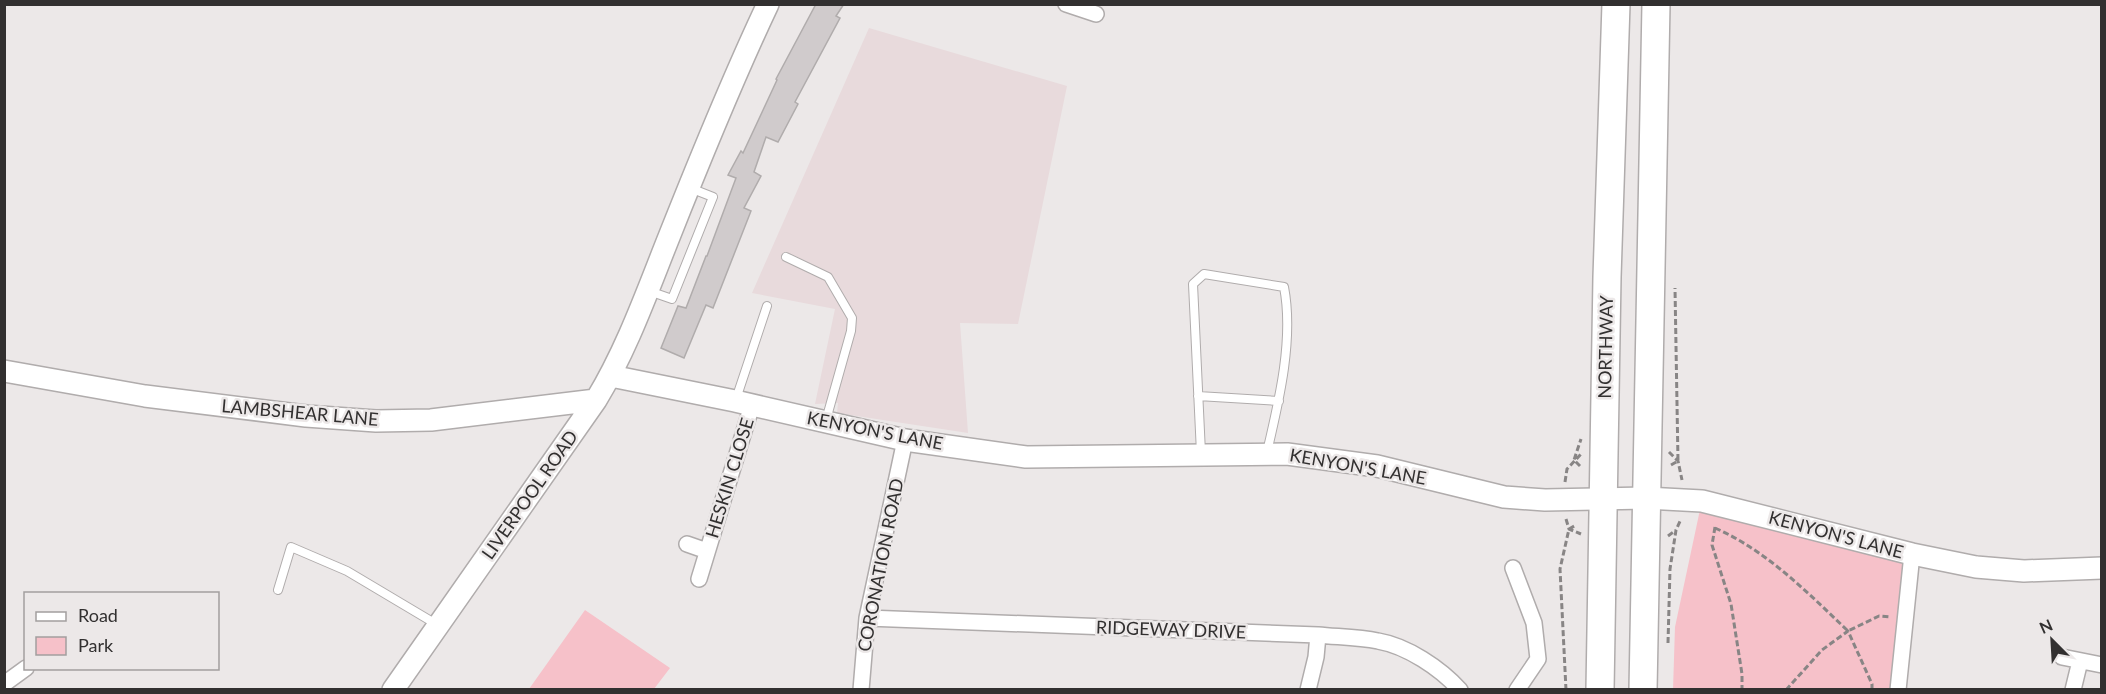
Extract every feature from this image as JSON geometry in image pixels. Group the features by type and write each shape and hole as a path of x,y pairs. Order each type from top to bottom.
{"highway":[{"name":"NORTHWAY","path":"1599,690 1607,289 1616,4"},
{"path":"1643,690 1656,4"}],"street":[{"name":"LIVERPOOL ROAD","path":"393,690 611,376 768,4"},
{"path":"1066,4 1096,14"},
{"name":"LAMBSHEAR LANE","path":"4,370 144,396 306,416 376,421 431,420 596,400"},
{"name":"KENYON'S LANE","path":"611,376 905,440 1026,457 1287,454 1377,466 1504,497 1545,500 1683,499 1721,505 1912,554 1976,567 2024,571 2102,568"},
{"name":"HESKIN CLOSE","path":"699,579 708,551 743,403"},
{"name":"CORONATION ROAD","path":"861,690 867,618 905,440"},
{"name":"HESKIN CLOSE","path":"687,544 708,551"},
{"path":"1898,690 1912,554"},
{"path":"1513,568 1534,623 1538,659 1517,690"},
{"name":"RIDGEWAY DRIVE","path":"867,618 1318,635 1380,641 1406,651 1436,668 1460,690"},
{"path":"1308,690 1316,657 1318,635"},
{"path":"2062,657 2102,665"},
{"path":"2073,690 2080,661"},
{"path":"4,684 24,669"}],"lane":[{"path":"786,257 828,277 852,318 851,331 825,422"},
{"path":"1201,455 1193,284 1204,274 1284,287 1287,301 1284,364 1279,401 1266,454"},
{"path":"743,403 767,306"},
{"path":"1198,396 1279,401"},
{"path":"278,590 291,547 347,571 438,625"}],"path":[{"path":"1574,460 1580,466"},
{"path":"1671,465 1678,461"},
{"path":"1721,505 1712,545 1731,604 1742,674 1742,690"},
{"path":"1668,644 1670,569 1676,530 1669,523"},
{"path":"1566,690 1560,568 1569,529 1576,525"},
{"path":"1715,528 1753,548 1794,580 1848,631 1872,684 1872,690"},
{"path":"1786,690 1822,650 1848,631 1879,616 1905,619"}],"shaded area":[{"path":"869,28 1067,86 1018,324 960,323 968,433 837,413 838,403 815,404 835,309 752,293"}],"green space":[{"path":"1701,505 1907,559 1896,624 1892,689 1673,690 1675,627"},
{"path":"585,610 670,668 654,689 529,689"}],"building":[{"path":"816,4 844,4 836,16 840,18 795,102 798,104 778,142 766,137 754,172 761,176 744,208 751,211 713,308 706,305 684,358 661,348 678,306 686,308 707,256 736,178 728,175 741,151 743,153 776,79"}]}
